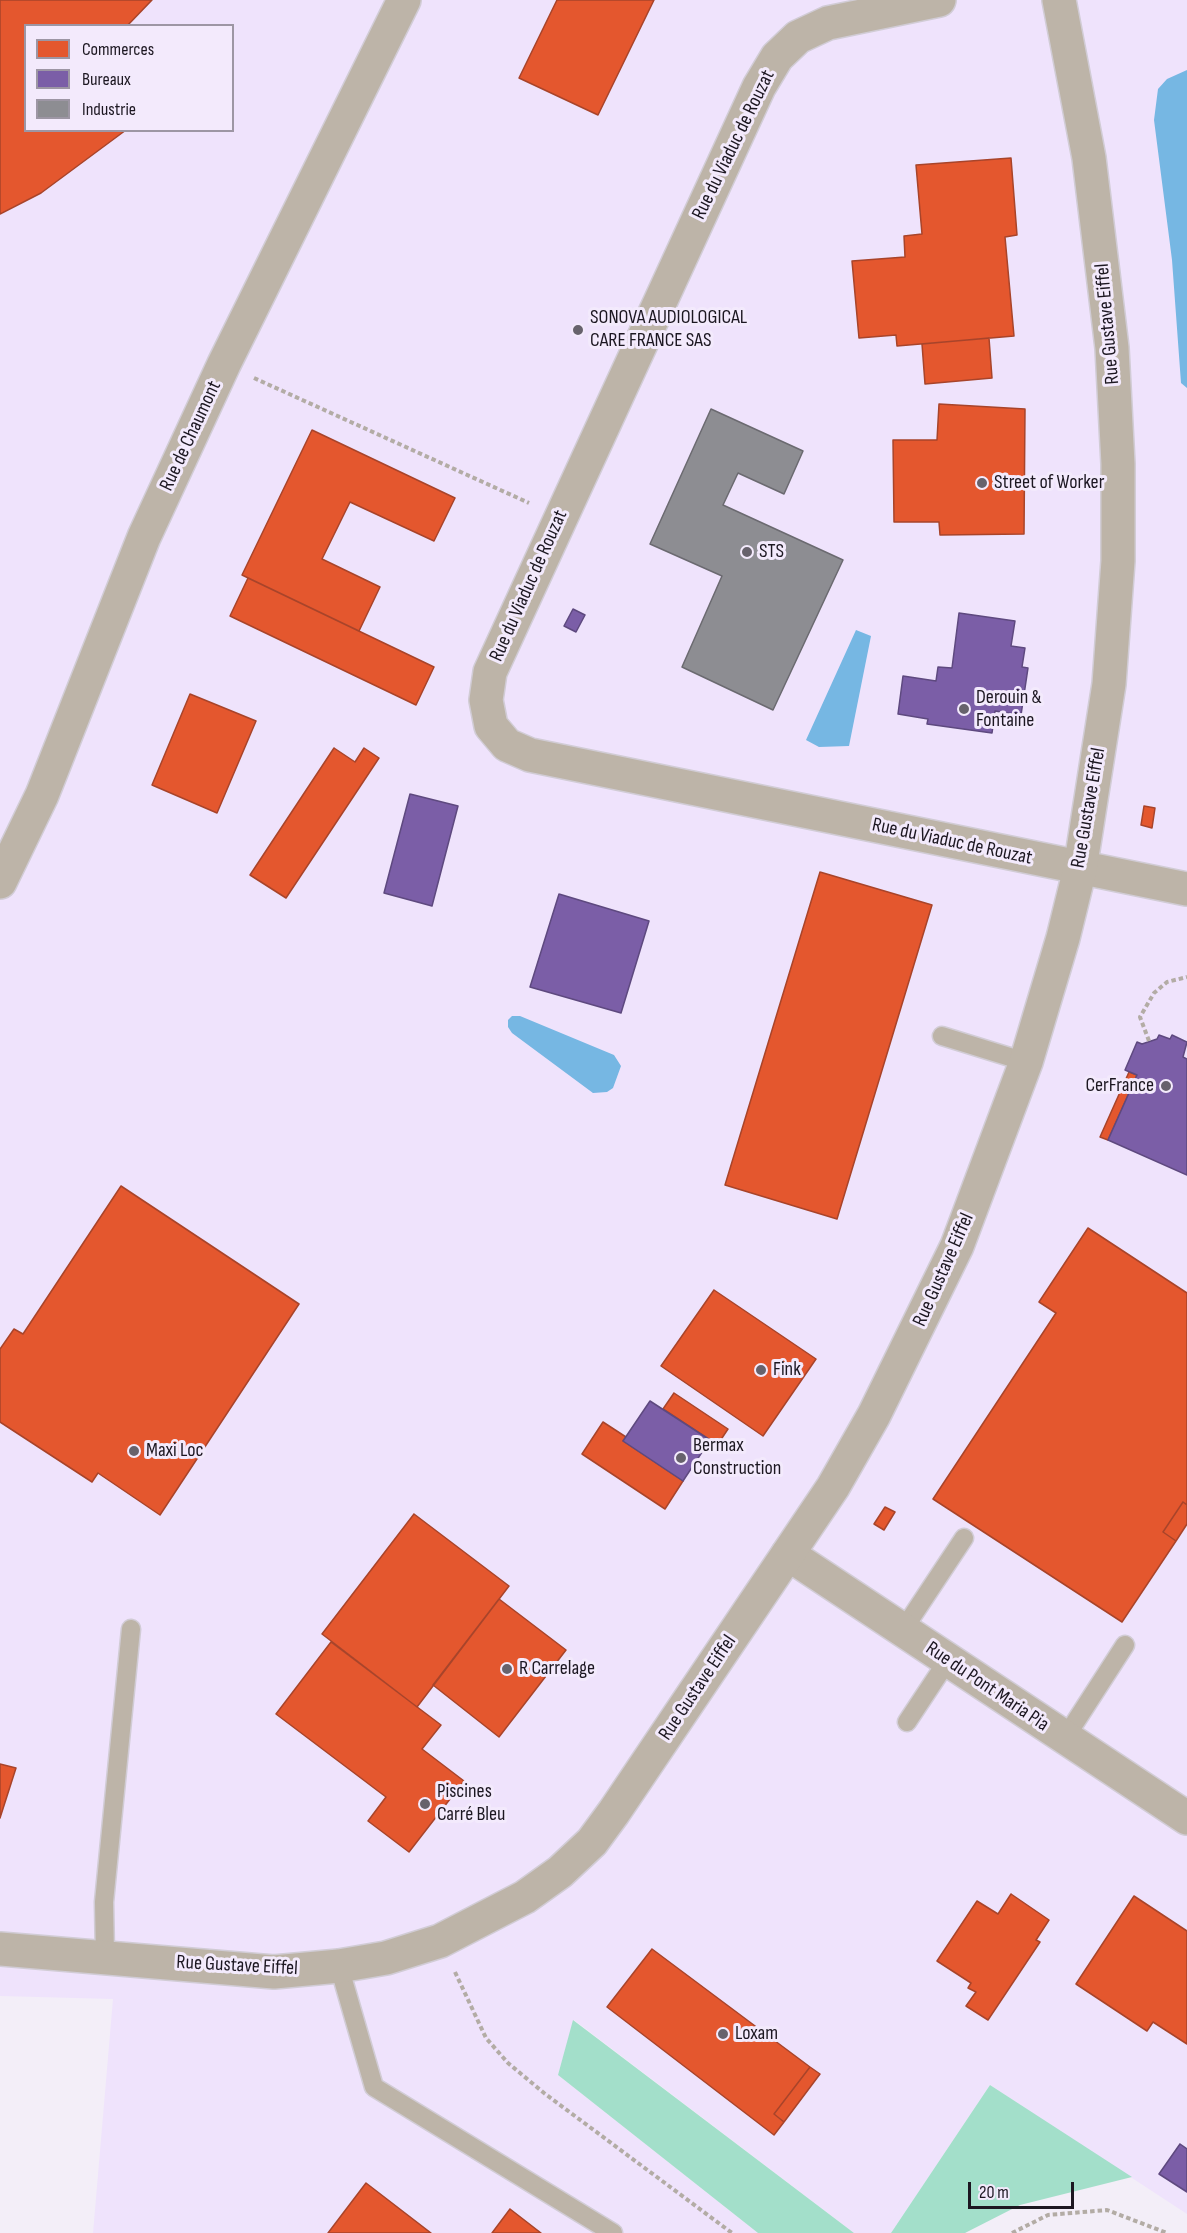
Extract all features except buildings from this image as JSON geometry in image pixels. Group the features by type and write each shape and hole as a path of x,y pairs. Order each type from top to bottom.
{"street":[{"name":"Rue de Chaumont","path":"0,882 46,784 144,537 224,364 404,0"},
{"name":"Rue du Viaduc de Rouzat","path":"939,0 828,23 798,37 777,57 759,87 490,672 486,700 491,726 507,745 541,757 1187,889"},
{"name":"Rue Gustave Eiffel","path":"0,1949 274,1972 339,1966 386,1958 440,1941 492,1917 560,1872 592,1842 833,1487 914,1336 957,1246 1026,1062 1060,948 1080,868 1109,684 1118,561 1118,464 1112,348 1096,208 1059,0"},
{"name":"Rue du Pont Maria Pia","path":"788,1554 1187,1818"}],"lane":[{"path":"942,1036 1026,1062"},
{"path":"903,1630 964,1538"},
{"path":"105,1958 104,1902 131,1629"},
{"path":"1065,1738 1125,1645"},
{"path":"907,1722 948,1660"},
{"path":"339,1966 374,2087 613,2233"}],"path":[{"path":"224,364 560,517"},
{"path":"1149,1041 1140,1017 1154,993 1167,982 1187,977"},
{"path":"440,1941 486,2038 508,2063 544,2093 732,2233"},
{"path":"1012,2233 1048,2215 1107,2210 1167,2233"}],"shaded area":[{"path":"0,0 1187,0 1187,2214 990,2085 891,2233 854,2233 574,2020 558,2075 758,2233 93,2233 113,1999 0,1996"}],"green space":[{"path":"573,2020 854,2233 758,2233 558,2075"},
{"path":"990,2085 1132,2177 1020,2205 965,2233 891,2233"}],"water":[{"path":"1187,70 1187,388 1181,383 1172,260 1154,120 1158,89 1167,79"},
{"path":"856,630 871,636 849,746 819,747 806,740"},
{"path":"512,1016 520,1016 614,1055 621,1066 613,1088 607,1092 593,1093 512,1033 508,1027 508,1020"}],"place":[{"name":"SONOVA AUDIOLOGICAL CARE FRANCE SAS","path":"578,330"},
{"name":"Street of Worker","path":"982,483"},
{"name":"STS","path":"747,552"},
{"name":"Derouin & Fontaine","path":"964,709"},
{"name":"CerFrance","path":"1166,1086"},
{"name":"Fink","path":"761,1370"},
{"name":"Maxi Loc","path":"134,1451"},
{"name":"Bermax Construction","path":"681,1458"},
{"name":"R Carrelage","path":"507,1669"},
{"name":"Piscines Carré Bleu","path":"425,1804"},
{"name":"Loxam","path":"723,2034"}]}
